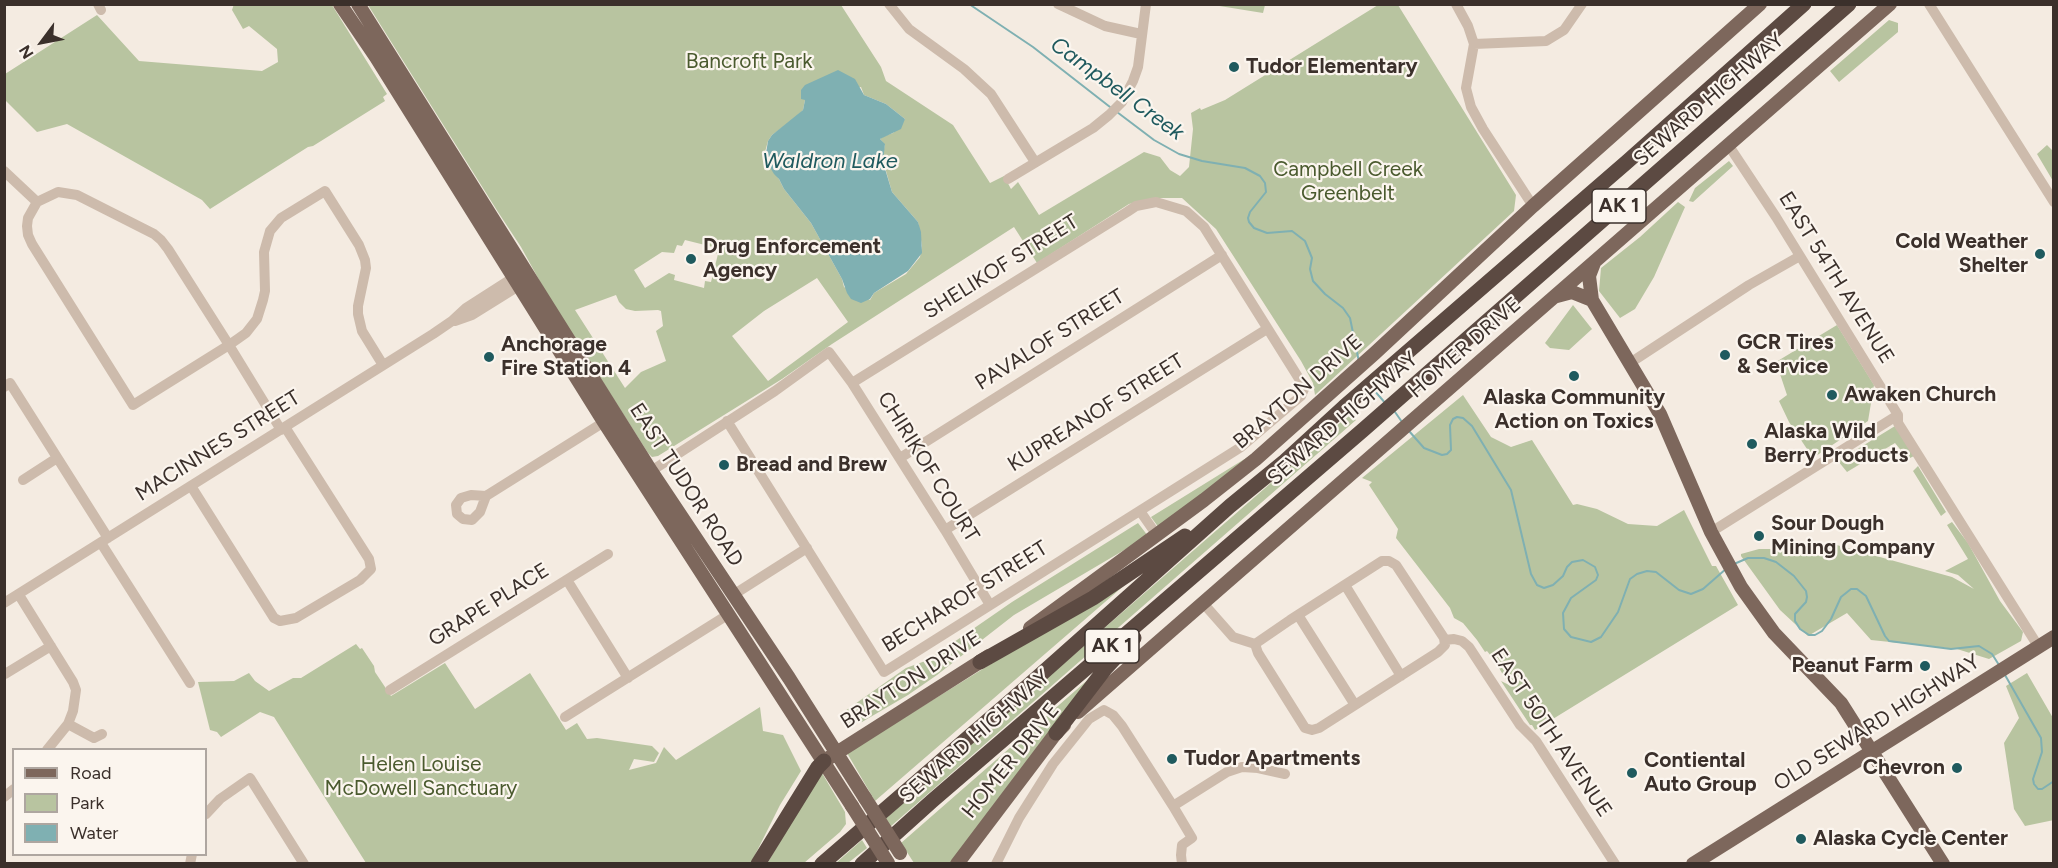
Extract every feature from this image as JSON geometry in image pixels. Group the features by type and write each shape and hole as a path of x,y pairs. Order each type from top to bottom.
{"highway":[{"name":"SEWARD HIGHWAY","path":"822,864 1130,597 1230,506 1286,461 1344,407 1628,161 1804,4"},
{"name":"SEWARD HIGHWAY","path":"862,864 1850,4"},
{"path":"1827,25 1855,4"},
{"path":"980,662 1093,598 1230,506"},
{"path":"1056,733 1105,669 1177,590"},
{"path":"758,864 818,767 831,757"}],"main road":[{"name":"EAST TUDOR ROAD","path":"340,4 522,278 604,422 733,596 831,757 852,806 888,863"},
{"name":"EAST TUDOR ROAD","path":"358,4 522,278 729,614 831,757 865,798 903,858"},
{"name":"BRAYTON DRIVE","path":"831,757 1028,630 1256,459 1533,206 1760,4"},
{"name":"HOMER DRIVE","path":"957,864 1056,733 1100,691 1427,410 1890,4"},
{"path":"1594,263 1589,276 1592,300 1670,435 1718,546 1742,587 1774,633 1841,703 1873,750 1942,864"},
{"path":"1555,297 1572,292 1592,300"},
{"name":"OLD SEWARD HIGHWAY","path":"1693,864 2054,637"}],"street":[{"path":"889,4 909,29 964,69 991,94 1035,162"},
{"path":"1058,4 1105,26 1141,34"},
{"path":"1008,179 1093,128 1122,102 1138,67 1146,4"},
{"path":"1456,4 1468,26 1474,44 1466,88 1471,107 1533,206"},
{"path":"1474,44 1546,41 1564,30 1582,4"},
{"path":"1929,4 2054,202"},
{"name":"EAST 54TH AVENUE","path":"1729,146 1800,256 1898,415 1898,423 2038,646"},
{"path":"4,171 37,202"},
{"path":"191,486 269,612 280,621 296,618 360,580 371,569 363,548 283,428 229,345 168,249 154,234 77,195 58,192 37,202 28,218 27,226 32,244 133,405 229,345 246,333 257,320 261,309 265,291 264,252 270,231 281,218 325,191 359,245 365,260 366,268 358,314 362,332 383,365"},
{"name":"SHELIKOF STREET","path":"852,383 1136,207 1156,202 1176,206 1186,211 1204,227 1222,255"},
{"path":"1222,255 1267,329"},
{"name":"PAVALOF STREET","path":"900,458 1222,255"},
{"path":"1630,363 1749,285 1800,256"},
{"name":"MACINNES STREET","path":"4,603 452,321 465,308 522,278"},
{"name":"BECHAROF STREET","path":"727,421 884,672 1250,441 1301,396 1303,385 1267,329"},
{"name":"KUPREANOF STREET","path":"945,530 1267,329"},
{"name":"CHIRIKOF COURT","path":"727,421 775,391 829,352 852,383 900,458 990,605"},
{"path":"7,385 57,458 190,682"},
{"path":"1711,532 1898,415"},
{"path":"645,475 727,421"},
{"path":"486,496 604,422"},
{"path":"23,480 57,458"},
{"path":"1140,510 1156,534"},
{"path":"733,596 807,548"},
{"name":"GRAPE PLACE","path":"390,690 608,554"},
{"path":"1203,603 1233,638 1256,644 1382,561 1389,561 1396,565 1445,645 1438,652 1319,728 1312,730 1305,728 1258,653 1256,644"},
{"path":"567,580 628,678"},
{"path":"1345,585 1401,675"},
{"path":"19,595 76,690 73,711 68,724 49,748"},
{"path":"566,717 729,614"},
{"path":"1298,615 1355,705"},
{"name":"EAST 50TH AVENUE","path":"1444,640 1462,641 1469,647 1520,724 1536,741 1615,864"},
{"path":"5,674 51,646"},
{"name":"HOMER DRIVE","path":"996,864 1019,818 1053,764 1089,718 1104,710 1113,715 1122,726 1173,806"},
{"path":"68,724 94,738 102,734"},
{"path":"1182,864 1180,855 1182,845 1192,838 1173,806 1227,772 1242,767 1285,774"},
{"path":"207,813 220,799 250,778 304,864"}],"green space":[{"path":"234,4 332,5 387,94 383,97 385,101 210,209 202,200 67,124 37,132 5,100 5,74 97,15 139,61 262,71 278,62 277,49 249,26 243,29 232,10"},
{"path":"1207,4 1265,4 1265,5 1263,13"},
{"path":"368,5 841,5 881,67 886,81 953,125 990,183 1004,176 1011,189 1018,182 1039,215 1144,152 1160,157 1170,170 1180,176 1189,167 1193,129 1191,113 1225,100 1378,5 1398,5 1516,195 1514,211 1315,395 1313,383 1301,361 1216,229 1182,198 1153,198 1129,204 1037,263 1014,227 832,344 782,379 658,456 652,457 548,296 521,247","holes":["861,87 864,95 886,104 905,119 893,133 880,139 885,145 882,157 892,192 918,222 922,246 920,257 906,274 874,293 870,300 844,287 842,279 811,223 768,164 765,152 768,141 772,135 798,116 803,110 805,100","685,240 713,247 713,252 718,254 711,282 705,281 704,288 674,280 675,275 669,273 645,288 634,270 662,252 674,253 677,245 682,246","817,278 848,322 768,381 732,336 764,311","616,295 626,309 661,311 663,326 656,331 666,361 641,372 625,388 575,310"]},
{"path":"1889,20 1898,23 1898,32 1839,82 1830,71"},
{"path":"2047,145 2053,151 2053,181 2037,154"},
{"path":"1729,161 1733,166 1693,202 1689,201 1695,188"},
{"path":"1678,202 1685,207 1654,277 1635,309 1620,318 1599,291 1601,268 1640,237"},
{"path":"1573,305 1592,329 1569,350 1550,348 1545,343"},
{"path":"1837,325 1874,385 1868,421 1813,458 1789,422 1779,401 1787,395 1776,362"},
{"path":"1463,395 1491,437 1511,447 1532,440 1573,505 1597,509 1628,524 1657,526 1684,510 1712,566 1716,566 1738,605 1535,730 1501,681 1509,685 1495,661 1487,651 1485,652 1463,623 1454,618 1450,608 1396,538 1398,529 1369,485 1372,482 1362,478"},
{"path":"1349,415 1356,420 890,827 885,819"},
{"path":"1895,426 1914,456 1908,459 1895,443 1847,472 1838,461"},
{"path":"1251,455 1159,528 1151,517"},
{"path":"1918,466 1946,512 1941,516 1913,471"},
{"path":"1952,522 1968,543 2000,601 2023,632 2021,641 1989,659 1957,649 1871,640 1847,613 1808,636 1780,610 1741,556 1741,554 1759,549 1786,549 1833,544 1952,577 1974,589 1958,575 1945,571 1968,559 1947,525"},
{"path":"1138,523 1148,536 1014,615 908,695 862,722 845,724 845,711 906,668 928,660 1012,602"},
{"path":"1125,581 1127,583 875,801 847,753"},
{"name":"Helen Louise McDowell Sanctuary","path":"356,644 360,649 362,648 391,696 445,663 475,709 530,673 566,730 577,723 587,739 597,738 652,746 659,753 654,762 634,759 629,770 656,763 664,747 676,760 760,707 763,731 783,735 801,771 780,805 751,863 366,863 274,717 260,712 221,737 217,732 210,730 198,682 234,681 249,673 255,681 269,691 293,678 301,678"},
{"path":"1099,670 1096,677 950,863 914,863 901,843"},
{"path":"2027,673 2053,718 2054,820 2025,826 2014,809 2004,743 2019,718 2006,686"},
{"path":"822,773 845,812 846,824 804,863 767,864 817,778"},
{"path":"862,840 867,848 848,863 836,863"}],"water":[{"name":"Waldron Lake","path":"838,70 855,79 864,95 886,104 905,119 901,129 880,139 885,144 883,162 892,192 918,222 921,232 922,253 908,271 861,303 851,299 847,293 842,279 811,223 784,189 765,159 768,141 772,135 803,110 805,100 801,99 801,90 805,85"}],"waterway":[{"name":"Campbell Creek","path":"969,4 1033,47 1110,107"},
{"name":"Campbell Creek","path":"1117,112 1154,140 1179,154 1202,161 1245,168 1260,176 1265,183 1266,192 1250,212 1249,222 1254,228 1267,233 1292,231 1305,241 1312,258 1310,269 1313,281 1343,308 1350,318 1359,362"},
{"name":"Campbell Creek","path":"1374,390 1386,404"},
{"name":"Campbell Creek","path":"1395,412 1402,422"},
{"name":"Campbell Creek","path":"1409,431 1424,448 1442,455 1451,450 1450,425 1453,419 1463,418 1472,426 1511,490 1531,574 1537,585 1544,588 1553,585 1563,576 1572,562 1583,560 1595,567 1598,575 1596,580 1571,598 1563,613 1564,629 1571,637 1591,642 1601,637 1618,612 1630,579 1637,574 1647,571 1656,572 1679,590 1691,594 1703,589 1727,568"},
{"name":"Campbell Creek","path":"1734,564 1748,558 1764,558 1776,562 1794,576 1806,591 1807,597 1806,602 1795,614 1795,621 1800,629 1809,635 1822,631 1831,619 1841,597 1851,589 1857,589 1866,596 1889,641 1951,649 1979,646 1992,654 1999,665"},
{"name":"Campbell Creek","path":"2005,675 2041,738 2042,752 2033,779 2034,784 2038,789 2042,789 2054,781"}],"place":[{"name":"Tudor Elementary","path":"1234,67"},
{"name":"Cold Weather Shelter","path":"2040,254"},
{"name":"Drug Enforcement Agency","path":"691,259"},
{"name":"GCR Tires & Service","path":"1725,355"},
{"name":"Anchorage Fire Station 4","path":"489,357"},
{"name":"Alaska Community Action on Toxics","path":"1574,376"},
{"name":"Awaken Church","path":"1832,395"},
{"name":"Alaska Wild Berry Products","path":"1752,444"},
{"name":"Bread and Brew","path":"724,465"},
{"name":"Sour Dough Mining Company","path":"1759,536"},
{"name":"Peanut Farm","path":"1925,666"},
{"name":"Tudor Apartments","path":"1172,759"},
{"name":"Chevron","path":"1957,768"},
{"name":"Contiental Auto Group","path":"1632,773"},
{"name":"Alaska Cycle Center","path":"1801,839"}],"park label":[{"name":"Bancroft Park","path":"749,62"},
{"name":"Campbell Creek Greenbelt","path":"1348,182"}]}
